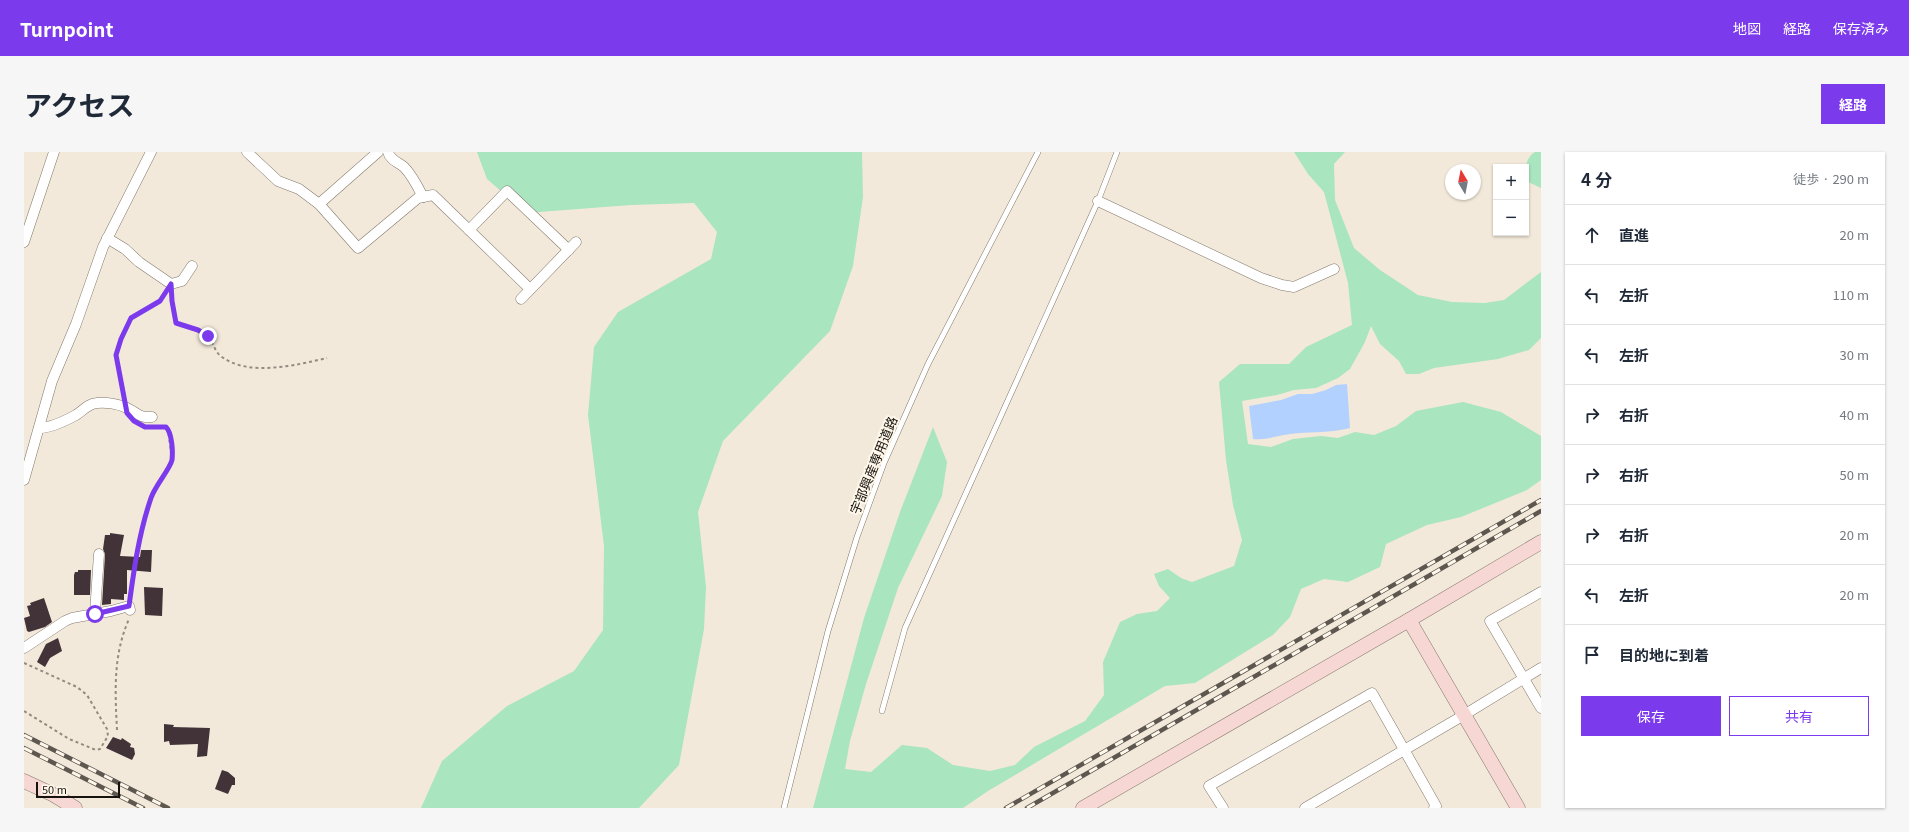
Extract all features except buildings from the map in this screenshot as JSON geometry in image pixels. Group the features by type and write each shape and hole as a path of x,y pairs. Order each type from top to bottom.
{"street":[{"path":"24,242 54,152"},
{"path":"24,480 52,381 76,324 107,238 151,152"},
{"path":"247,152 278,181 299,189 319,204 358,248 418,198 433,195 530,289"},
{"path":"319,204 378,152"},
{"path":"388,152 393,160 404,168 418,186 423,197"},
{"path":"469,230 507,191 572,246 521,299"},
{"path":"1098,201 1261,278 1282,285 1294,286 1334,269"},
{"path":"107,238 125,249 139,262 171,284 182,281 192,266"},
{"path":"39,428 46,428 56,424 77,414 86,406 96,403 106,403 126,407 151,423"},
{"path":"1083,808 1541,542"},
{"path":"95,614 99,554"},
{"path":"1541,592 1490,621 1541,708"},
{"path":"24,648 65,621 130,608"},
{"path":"1409,620 1518,808"},
{"path":"1305,808 1541,668"},
{"path":"1223,808 1209,786 1372,694 1436,806 1434,808"},
{"path":"24,784 24,781 54,795 75,808"}],"lane":[{"name":"宇部興産専用道路","path":"784,808 828,631 857,537 884,463 928,364 1038,152"},
{"path":"882,711 905,628 1098,201 1117,152"}],"path":[{"path":"171,284 176,323 204,333 213,342 217,352 238,366 287,367 327,358"},
{"path":"126,407 116,355 118,346 131,318 160,301 171,284"},
{"path":"117,730 116,667 121,640 130,608 138,545 150,500 172,459 168,430 166,427 151,423"},
{"path":"24,663 77,687 86,695 107,728 108,736 100,748 96,750 69,739 24,711"}],"green space":[{"path":"477,152 862,152 863,197 853,266 830,331 723,441 698,512 706,587 704,629 679,765 639,808 421,808 442,761 507,706 574,671 603,630 604,546 588,415 594,347 618,312 711,259 717,232 694,203 631,205 526,213 487,179"},
{"path":"1294,152 1345,152 1334,164 1335,200 1354,248 1380,270 1418,295 1452,302 1485,303 1504,300 1541,272 1541,338 1529,350 1498,359 1434,368 1419,374 1406,374 1399,361 1380,344 1371,326 1365,342 1350,369 1338,378 1316,388 1294,390 1277,395 1242,401 1248,444 1271,447 1293,439 1321,436 1338,438 1355,432 1374,435 1396,426 1416,411 1463,402 1501,412 1541,436 1541,480 1527,490 1461,517 1427,525 1386,544 1380,567 1348,582 1324,579 1301,589 1290,617 1273,635 1195,683 1165,686 988,791 963,808 813,808 864,618 900,512 933,427 947,462 942,496 898,588 866,684 850,741 845,769 871,772 902,745 927,748 953,765 990,771 1015,765 1034,747 1085,721 1104,695 1103,662 1120,622 1137,614 1157,611 1170,598 1159,586 1154,574 1168,569 1181,578 1192,582 1234,566 1242,540 1233,505 1226,460 1219,382 1240,364 1289,364 1306,347 1352,325 1348,283 1324,192 1308,174"},
{"path":"1535,152 1541,152 1541,188 1529,182 1529,164 1527,164 1531,155"}],"water":[{"path":"1347,384 1350,428 1334,431 1292,434 1265,439 1253,439 1249,406 1281,400 1298,394 1312,394 1336,385"}],"railway":[{"path":"1006,808 1541,500"},
{"path":"1027,808 1541,511"},
{"path":"24,735 168,808"},
{"path":"24,748 143,808"}],"route":[{"path":"95,614 129,606 138,545 150,500 172,459 169,433 166,427 145,427 134,421 127,413 116,355 118,346 131,318 160,301 171,284 174,320 176,323 198,330 208,336"}]}
